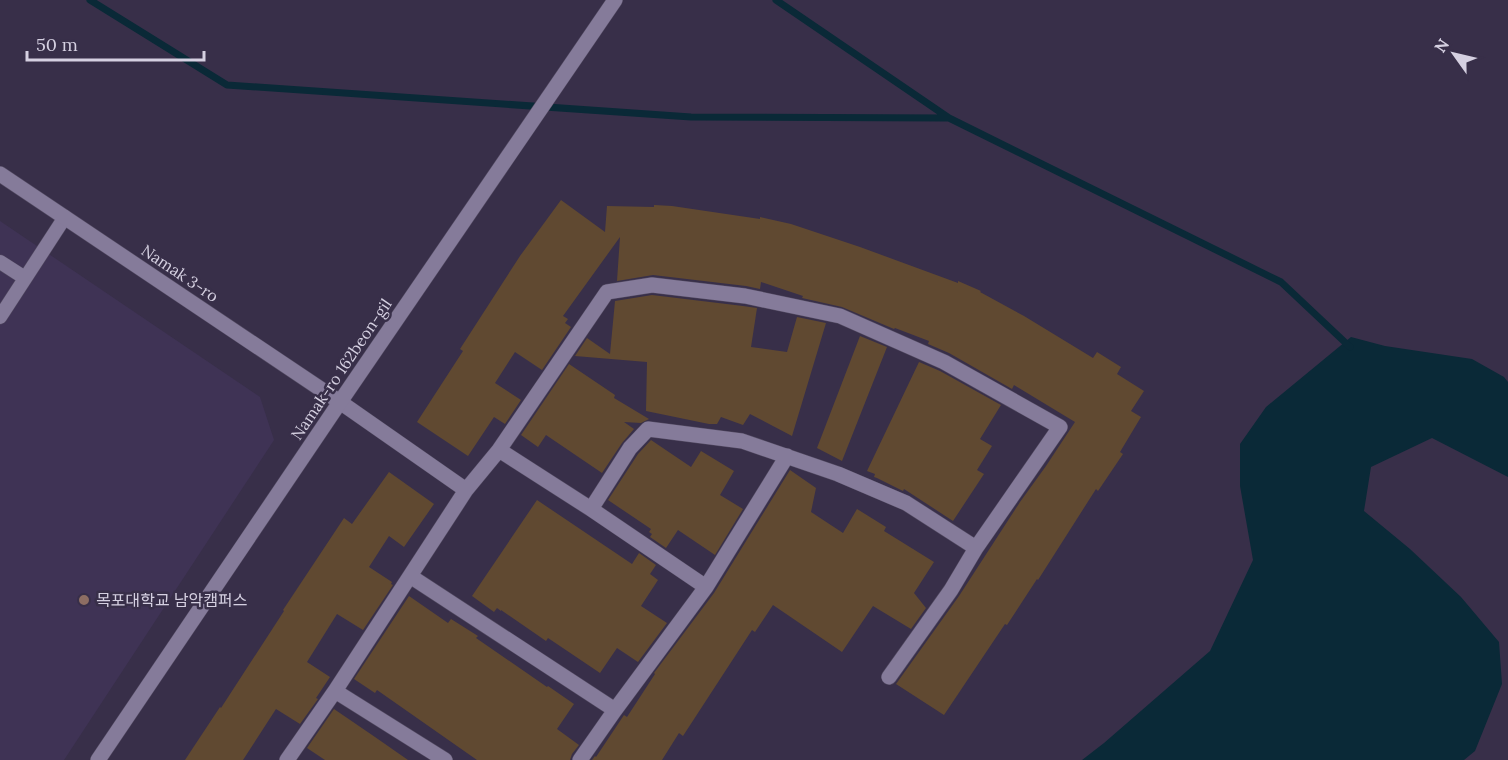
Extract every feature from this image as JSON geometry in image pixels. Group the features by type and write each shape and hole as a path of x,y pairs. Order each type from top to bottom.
{"street":[{"name":"Namak-ro 162beon-gil","path":"98,760 615,0"},
{"name":"Namak 3-ro","path":"0,174 340,402 466,490"},
{"path":"287,760 335,691 466,490 499,450 607,292 652,285 745,296 840,316 944,362 1060,427 976,548 951,590 889,677"},
{"path":"591,509 630,448 648,429 742,441 838,474 906,503 976,548"},
{"path":"499,450 706,587"},
{"path":"580,760 706,587 787,456"},
{"path":"410,576 615,710"},
{"path":"335,691 445,760"}],"lane":[{"path":"0,317 65,217"},
{"path":"0,262 25,278"}],"shaded area":[{"name":"목포대학교 남악캠퍼스","path":"0,221 260,397 274,440 64,760 0,760"}],"water":[{"path":"1351,337 1385,346 1472,359 1504,377 1508,382 1508,477 1432,438 1371,467 1364,511 1410,549 1461,597 1499,642 1502,684 1475,751 1464,760 1082,760 1210,651 1253,560 1240,486 1240,444 1266,407"}],"building":[{"path":"561,200 605,232 607,206 672,206 760,219 760,217 791,224 981,291 1093,358 1097,352 1121,367 1117,374 1144,391 1131,411 1141,417 1120,452 1123,454 1098,491 1096,489 1038,580 1007,625 1005,624 944,715 896,684 959,596 1075,422 1014,385 1012,389 949,353 928,344 929,341 842,307 802,298 803,296 761,282 760,289 653,275 617,281 620,237 563,316 568,319 565,323 571,327 542,370 515,352 495,383 521,400 505,424 494,417 468,456 417,422 463,351 460,349 520,256"},
{"path":"652,295 757,308 751,347 787,352 797,317 826,323 792,436 750,414 743,425 721,417 717,424 709,424 646,411 647,362 575,356 587,338 610,354 615,301"},
{"path":"860,336 887,347 842,461 817,448"},
{"path":"919,362 1001,405 980,439 992,446 977,470 984,474 953,521 904,489 903,491 874,477 875,474 867,471"},
{"path":"569,364 615,395 614,398 649,419 641,423 624,422 634,429 602,473 546,435 538,447 521,435"},
{"path":"651,440 691,467 701,451 734,471 720,495 743,509 715,555 678,530 666,548 650,537 651,529 608,500 638,454"},
{"path":"790,470 816,488 811,512 843,533 857,509 886,527 884,531 934,562 914,593 926,608 911,629 873,606 842,652 773,605 755,632 752,630 683,736 679,733 662,760 592,760 624,715 627,717 654,673 714,593"},
{"path":"389,472 434,504 404,547 389,536 369,567 393,585 363,630 337,614 307,662 330,677 316,698 318,699 300,724 276,709 243,760 185,760 344,518 352,524"},
{"path":"537,500 632,564 639,553 656,565 650,574 658,580 641,606 667,623 638,662 617,648 600,673 548,638 546,641 501,610 497,608 494,612 472,596"},
{"path":"409,596 448,623 451,619 478,636 476,638 574,704 557,729 579,745 570,760 477,760 377,690 375,693 354,679"},
{"path":"334,709 408,760 325,760 307,748"}],"waterway":[{"path":"90,0 227,85 691,117 949,118"},
{"path":"776,0 949,118 1281,282 1350,347"}],"place":[{"name":"목포대학교 남악캠퍼스","path":"84,600"}]}
